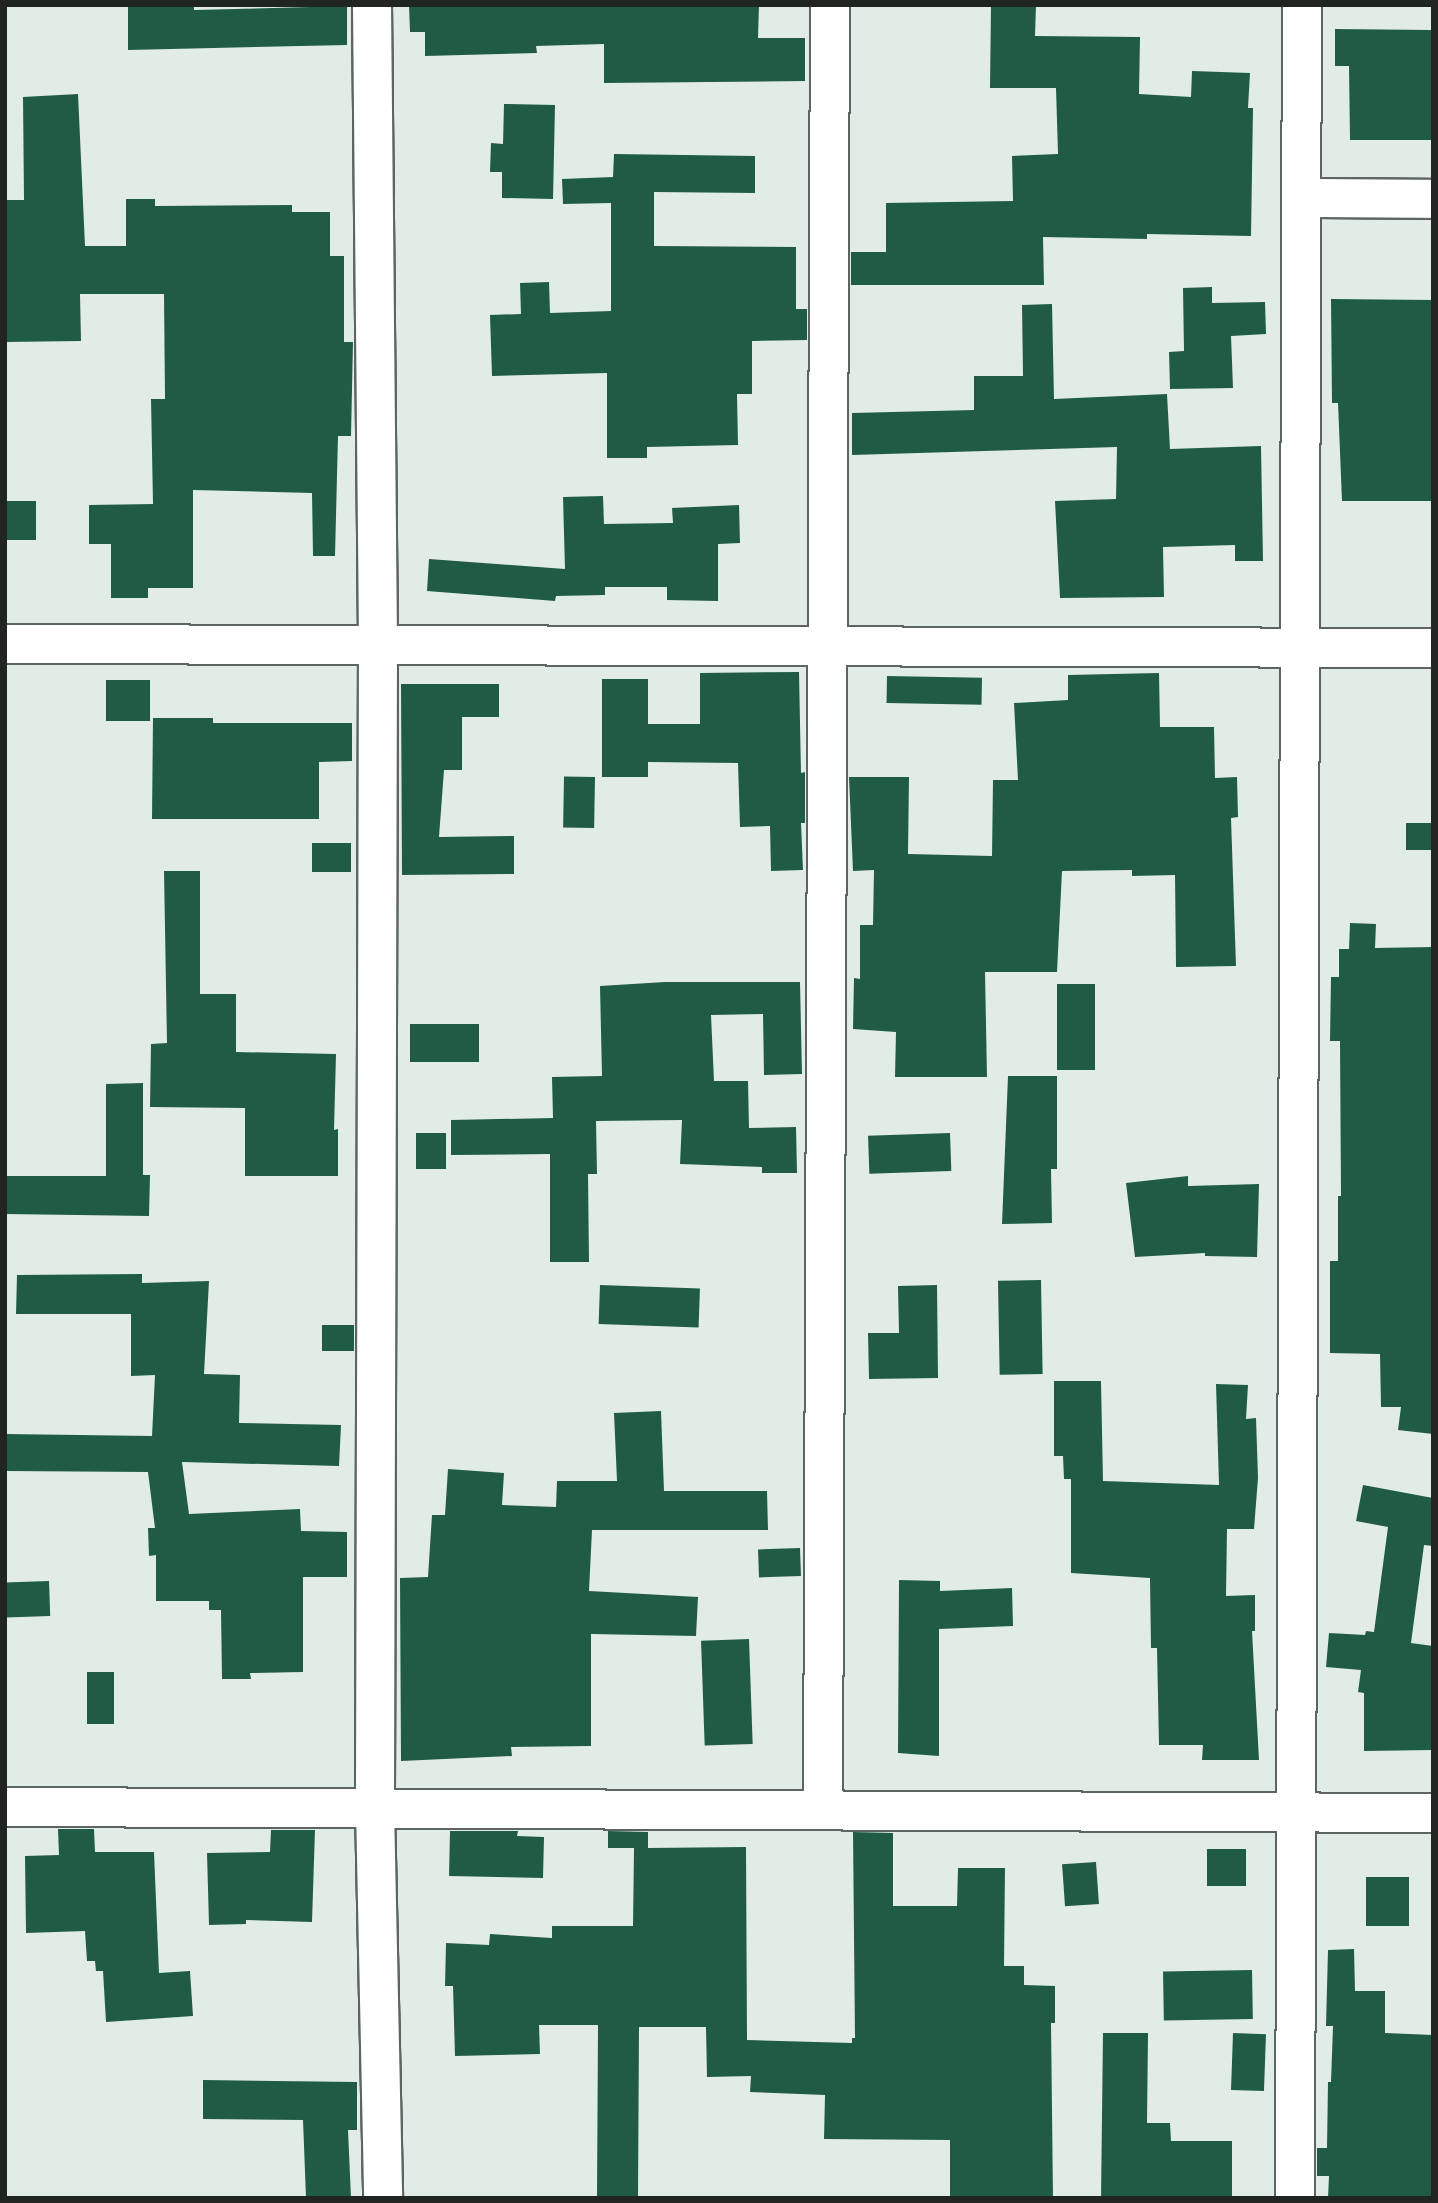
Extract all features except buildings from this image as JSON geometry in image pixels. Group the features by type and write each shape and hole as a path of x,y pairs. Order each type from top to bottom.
{"street":[{"path":"372,5 378,646 375,1808 383,2198"},
{"path":"823,1810 830,5"},
{"path":"1295,2198 1302,5"},
{"path":"1301,198 1433,199"},
{"path":"5,644 1433,648"},
{"path":"5,1807 1433,1813"}]}
